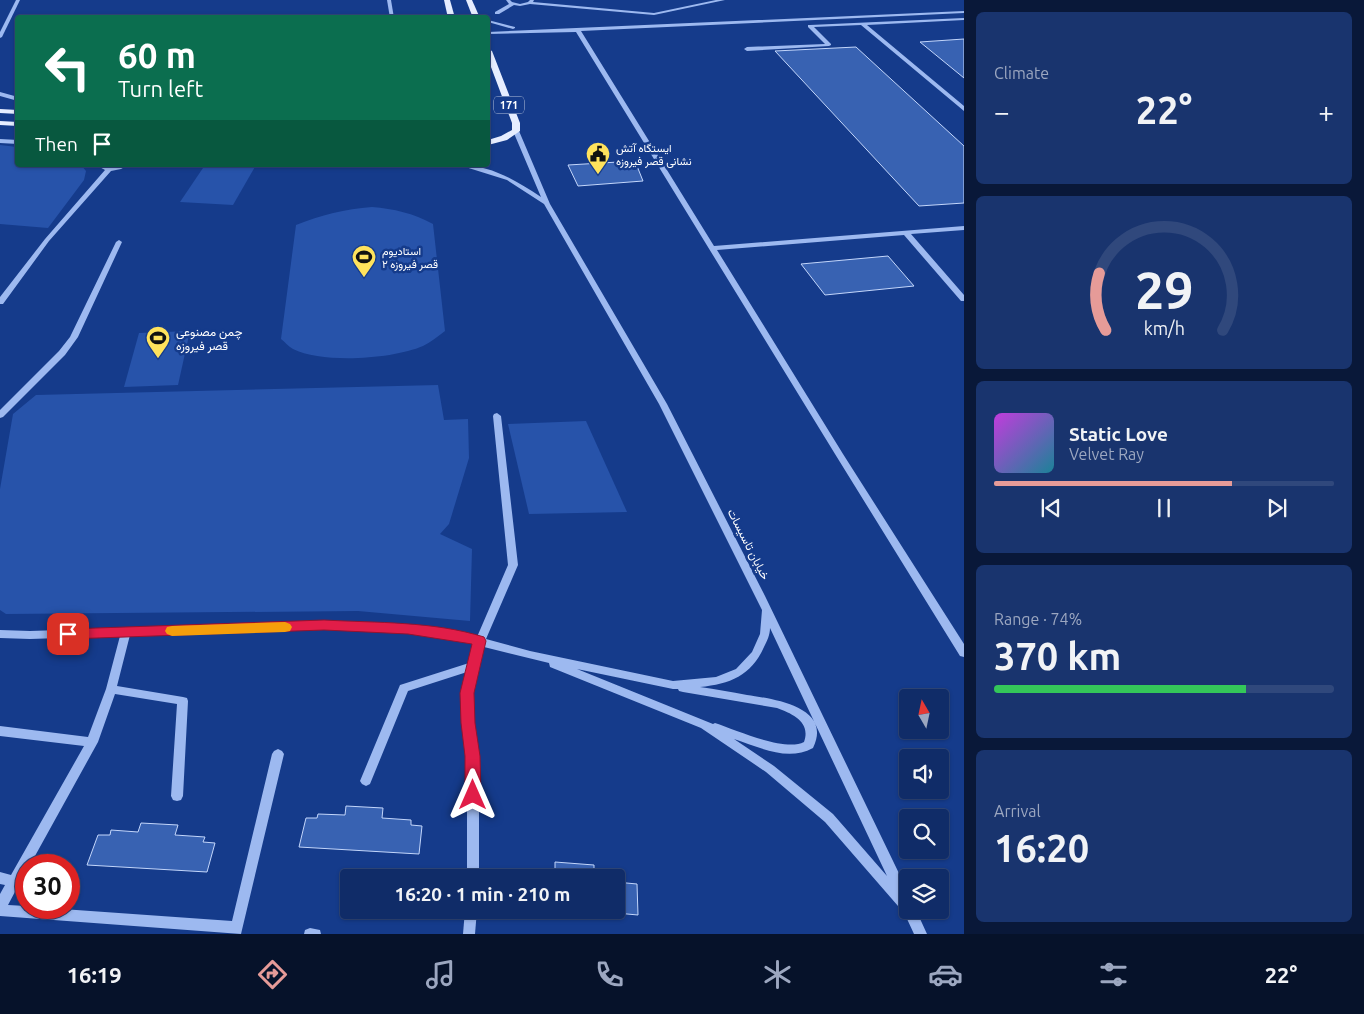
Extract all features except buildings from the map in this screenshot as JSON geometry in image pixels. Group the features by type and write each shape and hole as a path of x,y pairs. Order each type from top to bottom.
{"main road":[{"path":"447,0 451,15"},
{"path":"469,0 476,15"},
{"name":"171","path":"490,58 498,87 516,123 516,131 504,138 490,142"},
{"path":"0,111 15,112"},
{"path":"0,123 15,124"}],"street":[{"path":"0,37 18,0"},
{"path":"389,0 392,15"},
{"path":"508,0 513,4"},
{"path":"497,13 513,4 531,2 654,14 723,0"},
{"path":"490,33 964,12"},
{"path":"747,50 828,45 810,26 964,19"},
{"path":"490,22 523,31"},
{"path":"863,24 964,108"},
{"path":"578,30 839,454 964,652"},
{"path":"0,94 15,98"},
{"path":"516,131 546,204"},
{"path":"0,141 15,142"},
{"path":"101,167 109,169 117,167"},
{"path":"471,167 509,179 546,204"},
{"path":"0,302 47,240 109,169"},
{"name":"خیابان تاسیسات","path":"546,204 663,404 760,596 899,888"},
{"path":"713,248 964,228"},
{"path":"905,232 964,299"},
{"path":"0,416 62,353 74,337 119,242"},
{"path":"473,869 473,756 468,723 467,693 480,641 513,565 497,416"},
{"path":"673,686 717,682 740,672 756,654 765,634 766,614 760,596"},
{"path":"0,634 30,635 324,625 408,629 454,635 673,686 777,704 788,708 809,723 812,733 809,745 791,751 780,750 705,725 530,654"},
{"path":"30,854 92,742 111,689 126,632"},
{"path":"0,639 30,635"},
{"path":"366,781 404,688 474,666"},
{"path":"111,689 183,701 177,796"},
{"path":"705,725 770,769 829,818 899,898"},
{"path":"0,731 92,742"},
{"path":"0,910 236,930 278,754"},
{"path":"0,878 15,880 0,906"},
{"path":"469,934 470,919"},
{"name":"خیابان تاسیسات","path":"914,919 921,934"},
{"path":"310,934 315,934"}],"shaded area":[{"path":"0,145 15,147 15,167 83,167 86,171 84,180 48,228 0,224"},
{"path":"204,167 255,167 233,205 180,202"},
{"name":"استادیوم قصر فیروزه ۲","path":"372,207 403,212 433,224 445,331 423,346 377,357 322,357 293,349 281,339 296,225 333,213"},
{"name":"چمن مصنوعی قصر فیروزه","path":"190,331 178,385 124,387 139,333"},
{"path":"438,385 444,420 468,419 469,458 449,524 440,534 472,549 470,621 358,611 6,614 0,610 0,489 13,414 36,395"},
{"path":"586,421 627,512 529,514 508,424"}],"slow traffic":[{"path":"172,631 285,627"}],"place":[{"name":"ایستگاه آتش نشانی قصر فیروزه","path":"598,175"},
{"name":"استادیوم قصر فیروزه ۲","path":"364,278"},
{"name":"چمن مصنوعی قصر فیروزه","path":"158,359"}],"route":[{"path":"68,634 324,625 408,629 454,635 480,641 467,693 468,723 473,756 473,795"}]}
